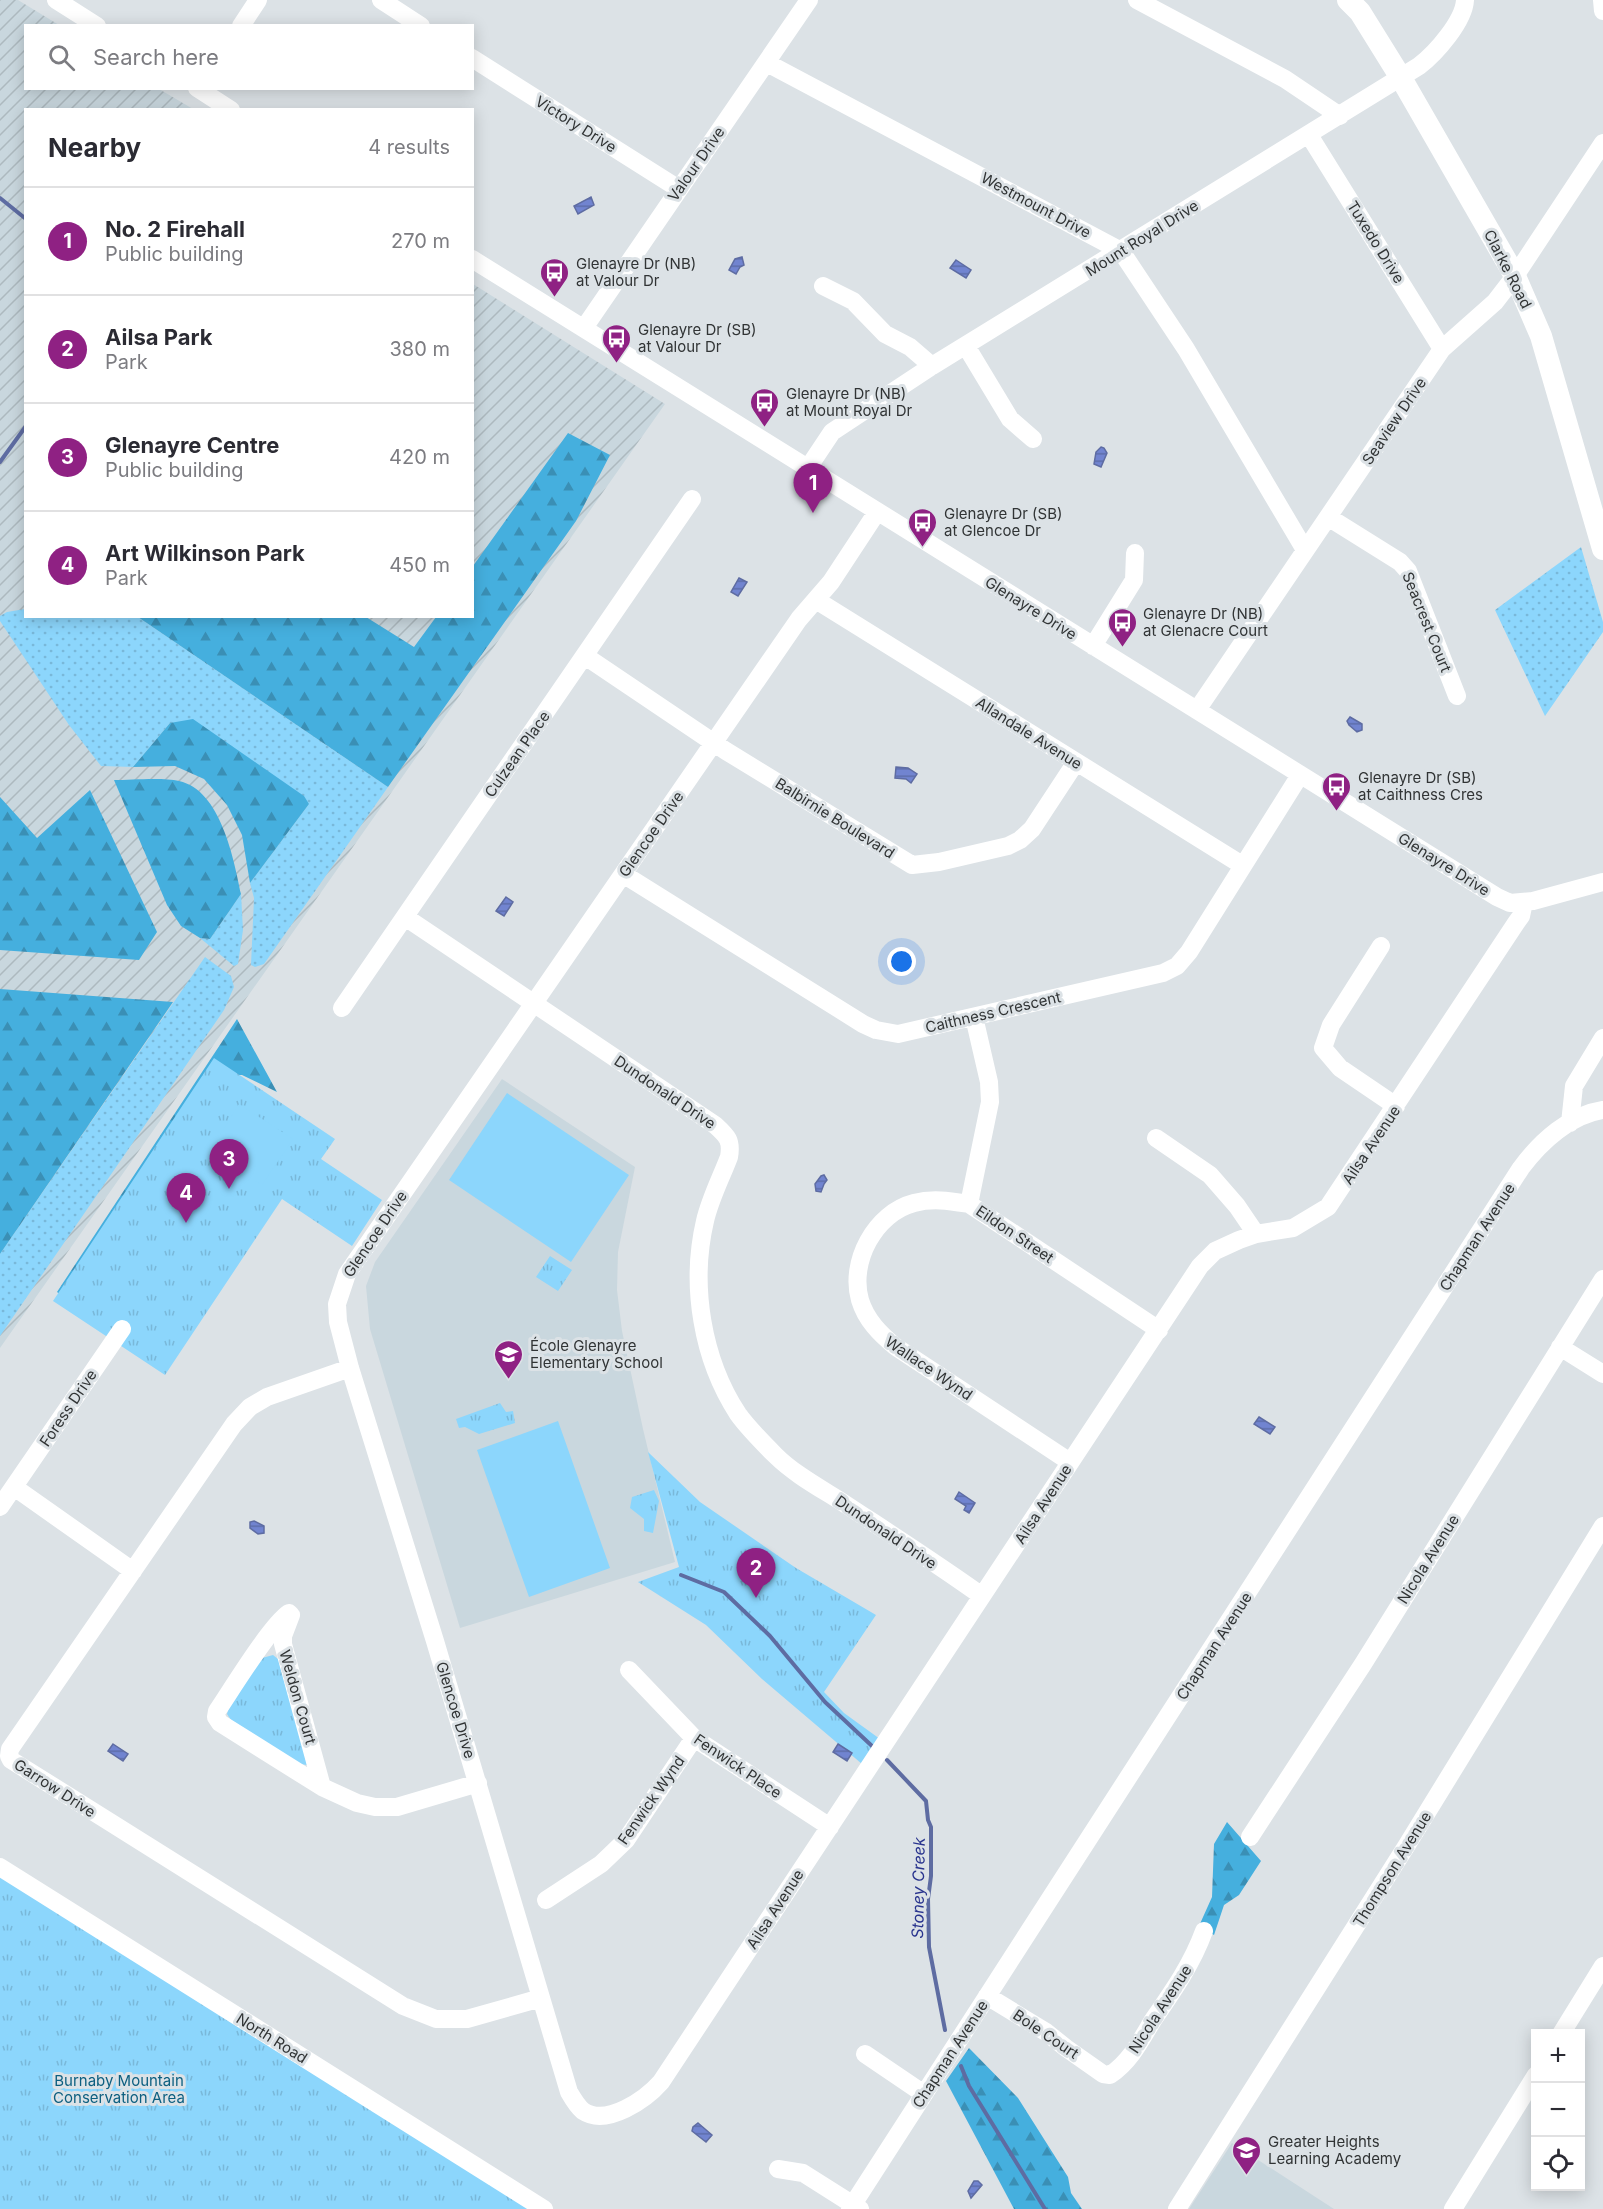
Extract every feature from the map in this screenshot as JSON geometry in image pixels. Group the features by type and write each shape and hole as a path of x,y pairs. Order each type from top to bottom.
{"main road":[{"name":"Clarke Road","path":"1355,4 1401,78 1515,276 1541,336 1603,549"}],"street":[{"path":"56,0 94,24"},
{"path":"241,24 258,0"},
{"path":"381,0 418,24"},
{"name":"Valour Drive","path":"584,328 809,0"},
{"path":"1137,0 1286,79 1340,116"},
{"name":"Mount Royal Drive","path":"808,468 832,432 932,366 1422,64 1456,25 1465,0"},
{"path":"1602,0 1603,11"},
{"name":"Victory Drive","path":"474,59 679,189"},
{"name":"Westmount Drive","path":"767,63 1121,251 1186,349 1305,550"},
{"path":"199,90 228,108"},
{"name":"Tuxedo Drive","path":"1309,135 1442,349"},
{"name":"Seaview Drive","path":"1197,710 1442,349 1495,302 1515,276 1603,143"},
{"name":"Glenayre Drive","path":"474,260 1497,897 1510,903 1524,902 1603,882"},
{"path":"823,286 853,301 885,334 910,346 932,366"},
{"path":"966,346 1010,419 1033,439"},
{"name":"Culzean Place","path":"342,1008 692,500"},
{"name":"Glencoe Drive","path":"576,2104 569,2092 478,1783 350,1368 338,1322 338,1304 347,1274 798,619 831,582 877,512"},
{"name":"Seacrest Court","path":"1328,517 1400,562 1408,571 1457,696"},
{"path":"1093,646 1134,580 1135,553"},
{"name":"Allandale Avenue","path":"816,600 1242,865"},
{"name":"Balbirnie Boulevard","path":"585,656 714,743 901,859 918,865 1008,846 1020,840 1032,830 1076,762"},
{"name":"Caithness Crescent","path":"623,874 876,1030 898,1034 1163,973 1177,966 1189,952 1300,775"},
{"name":"Ailsa Avenue","path":"576,2104 585,2112 599,2116 616,2112 638,2103 661,2082 1200,1266 1215,1251 1256,1234 1293,1228 1328,1207 1521,916 1524,902"},
{"name":"Dundonald Drive","path":"405,916 715,1125 727,1136 731,1146 729,1157 705,1220 700,1254 699,1286 700,1314 709,1348 725,1391 739,1415 776,1456 982,1596"},
{"path":"1382,946 1331,1025 1323,1048 1340,1068 1396,1106"},
{"name":"Eildon Street","path":"974,1017 989,1082 990,1102 969,1204 1159,1330"},
{"path":"1570,1123 1574,1086 1603,1038"},
{"name":"Chapman Avenue","path":"854,2208 924,2094 1521,1168 1544,1142 1570,1123 1593,1112 1603,1110"},
{"path":"1156,1138 1210,1175 1237,1206 1256,1234"},
{"name":"Wallace Wynd","path":"969,1204 940,1199 912,1203 892,1214 876,1229 866,1245 857,1281 859,1299 879,1333 896,1347 1070,1462"},
{"name":"Nicola Avenue","path":"1250,1837 1363,1664 1603,1279"},
{"name":"Foress Drive","path":"0,1507 122,1329"},
{"path":"1560,1347 1603,1374"},
{"name":"Garrow Drive","path":"350,1368 267,1396 250,1407 234,1424 10,1749 9,1756 11,1760 403,2007 436,2019 467,2019 541,1998"},
{"path":"14,1487 133,1570"},
{"name":"Thompson Avenue","path":"1177,2209 1407,1845 1603,1526"},
{"name":"Weldon Court","path":"322,1787 283,1644 283,1636 291,1615 289,1613 266,1640 217,1712 216,1717 220,1723 322,1787 357,1803 375,1807 397,1807 478,1783"},
{"name":"Fenwick Place","path":"629,1670 694,1738 830,1827"},
{"name":"Fenwick Wynd","path":"546,1900 602,1864 626,1840 694,1738"},
{"name":"North Road","path":"0,1867 544,2209"},
{"name":"Nicola Avenue","path":"1103,2074 1110,2075 1128,2059 1186,1971 1204,1931"},
{"path":"1564,2029 1603,1966"},
{"name":"Bole Court","path":"987,1996 1046,2031 1103,2074"},
{"path":"865,2054 924,2094"},
{"path":"1453,2209 1531,2083"},
{"path":"778,2169 803,2174 854,2208"}],"shaded area":[{"path":"0,0 18,0 57,24 24,24 24,90 161,90 191,108 24,108 24,618 474,618 474,285 665,404 0,1348"},
{"path":"591,197 594,205 578,214 574,206"},
{"path":"742,257 744,265 736,274 729,270 735,259"},
{"path":"956,260 971,270 966,278 950,268"},
{"path":"1101,447 1107,453 1101,467 1094,464 1096,452"},
{"path":"739,578 747,582 738,596 731,592"},
{"path":"1350,717 1362,724 1362,730 1357,732 1349,725 1347,721"},
{"path":"896,767 908,768 917,774 911,783 906,779 895,778"},
{"path":"506,897 513,902 504,916 496,911"},
{"name":"École Glenayre Elementary School","path":"502,1079 635,1167 618,1252 617,1290 622,1331 675,1562 460,1628 370,1329 366,1286 375,1262"},
{"path":"824,1175 827,1180 821,1192 816,1191 815,1184"},
{"path":"1259,1417 1275,1427 1270,1434 1254,1424"},
{"path":"959,1492 975,1503 969,1513 964,1510 966,1506 955,1499"},
{"path":"254,1521 264,1526 264,1533 258,1534 250,1528 250,1522"},
{"path":"113,1744 128,1754 123,1761 108,1751"},
{"path":"838,1744 852,1753 847,1761 833,1752"},
{"path":"698,2123 712,2135 706,2142 692,2131"},
{"name":"Greater Heights Learning Academy","path":"1232,2143 1334,2209 1189,2209"},
{"path":"974,2181 982,2185 971,2198 968,2191"}],"green space":[{"path":"568,433 610,455 576,521 388,787 139,618 368,618 414,647 435,618 474,618 474,565"},
{"path":"1581,547 1603,622 1603,632 1545,716 1495,610"},
{"path":"24,609 24,618 139,618 388,787 264,964 255,967 251,965 254,898 250,883 309,804 170,723 133,767 101,766 69,725 0,621 0,616 7,612"},
{"path":"193,719 304,796 309,804 250,883 242,835 227,805 204,779 175,766 133,767 170,723"},
{"path":"114,780 179,781 193,787 215,812 229,846 241,894 210,939 200,938 181,926 167,905"},
{"path":"90,790 157,932 139,960 0,950 0,797 37,838"},
{"path":"241,894 243,930 238,964 234,966 200,938 210,939"},
{"path":"205,957 231,976 234,987 224,1010 0,1336 0,1254"},
{"path":"0,989 173,1002 0,1254"},
{"path":"237,1019 277,1092 242,1075 223,1075 65,1298 57,1292"},
{"path":"214,1058 335,1139 321,1159 382,1200 352,1246 282,1199 165,1375 53,1301"},
{"path":"507,1093 629,1175 571,1262 449,1180"},
{"path":"239,1104 293,1139 262,1185 209,1153"},
{"path":"550,1256 572,1270 558,1291 536,1277"},
{"path":"500,1403 506,1412 513,1411 515,1423 479,1434 465,1427 459,1428 456,1419"},
{"path":"558,1421 610,1568 529,1597 477,1450"},
{"path":"648,1452 700,1502 796,1568 876,1615 824,1692 844,1713 880,1739 862,1764 762,1679 706,1625 638,1582 679,1567"},
{"path":"654,1490 659,1501 653,1533 644,1531 644,1519 630,1508 632,1497"},
{"path":"273,1655 283,1663 307,1765 300,1764 231,1720 227,1714 229,1707 262,1658"},
{"path":"1227,1822 1261,1861 1239,1895 1224,1905 1214,1935 1199,1926 1212,1897 1214,1844"},
{"name":"Burnaby Mountain Conservation Area","path":"0,1870 530,2209 0,2209"},
{"path":"969,2048 1018,2098 1068,2177 1071,2193 1082,2209 1014,2209 946,2081"}],"waterway":[{"path":"0,198 24,217"},
{"path":"0,462 24,429"},
{"name":"Stoney Creek","path":"681,1575 724,1592 770,1636 825,1702 872,1746"},
{"name":"Stoney Creek","path":"887,1760 926,1801 931,1827 929,1947 945,2030"},
{"name":"Stoney Creek","path":"961,2066 969,2086 1045,2209"}],"place":[{"name":"Glenayre Dr (NB) at Valour Dr","path":"555,298"},
{"name":"Glenayre Dr (SB) at Valour Dr","path":"617,364"},
{"name":"Glenayre Dr (NB) at Mount Royal Dr","path":"765,428"},
{"name":"No. 2 Firehall","path":"813,513"},
{"name":"Glenayre Dr (SB) at Glencoe Dr","path":"923,548"},
{"name":"Glenayre Dr (NB) at Glenacre Court","path":"1122,648"},
{"name":"Glenayre Dr (SB) at Caithness Cres","path":"1337,812"},
{"name":"Glenayre Centre","path":"229,1189"},
{"name":"Art Wilkinson Park","path":"186,1223"},
{"name":"École Glenayre Elementary School","path":"509,1380"},
{"name":"Ailsa Park","path":"756,1598"},
{"name":"Greater Heights Learning Academy","path":"1247,2176"}]}
